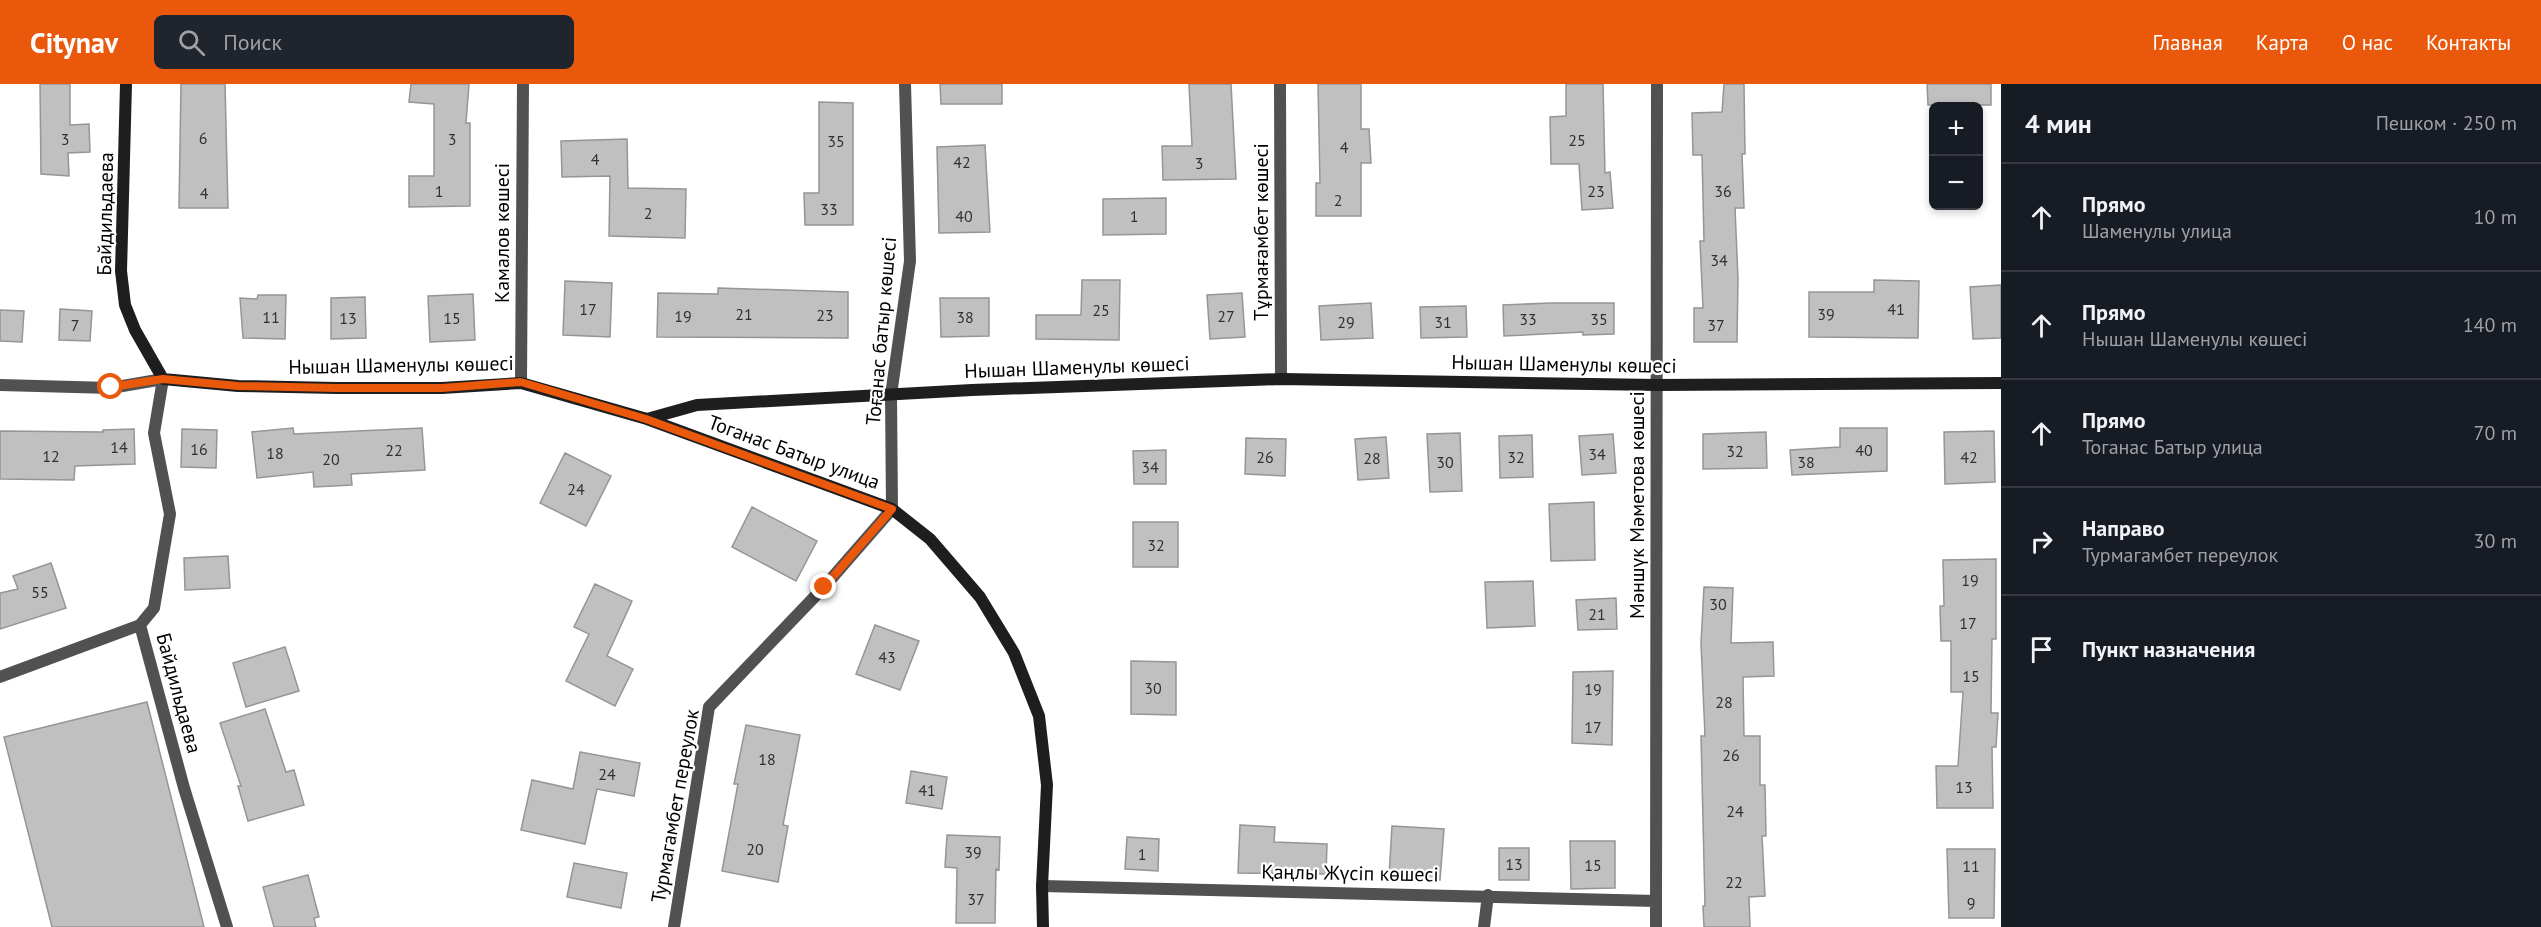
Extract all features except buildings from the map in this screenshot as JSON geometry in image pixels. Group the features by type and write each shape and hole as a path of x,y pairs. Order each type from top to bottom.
{"street":[{"name":"Байдильдаева","path":"126,84 121,271 125,305 135,330 163,379 154,433 170,514 154,608 141,625 184,788 227,927"},
{"name":"Камалов көшесі","path":"521,382 523,84"},
{"name":"Тоғанас батыр көшесі","path":"892,509 891,395 910,261 905,84"},
{"name":"Тұрмағамбет көшесі","path":"1280,84 1281,379"},
{"name":"Мәншүк Мәметова көшесі","path":"1656,927 1657,84"},
{"name":"Нышан Шаменулы көшесі","path":"163,379 238,386 336,388 442,388 521,382 646,419 697,405 972,390 1281,379 1657,385 2001,383"},
{"path":"0,385 111,387 163,379"},
{"name":"Тоганас Батыр улица","path":"646,419 892,509 930,539 980,597 1014,653 1039,716 1046,774 1042,886 1043,927"},
{"name":"Турмагамбет переулок","path":"674,927 709,707 824,587 892,509"},
{"path":"0,677 141,625"},
{"name":"Қаңлы Жүсіп көшесі","path":"1042,886 1488,895 1656,901"},
{"path":"1484,927 1488,895"}],"route":[{"path":"111,387 163,379 238,386 336,388 442,388 521,382 646,419 892,509 824,587"}]}
